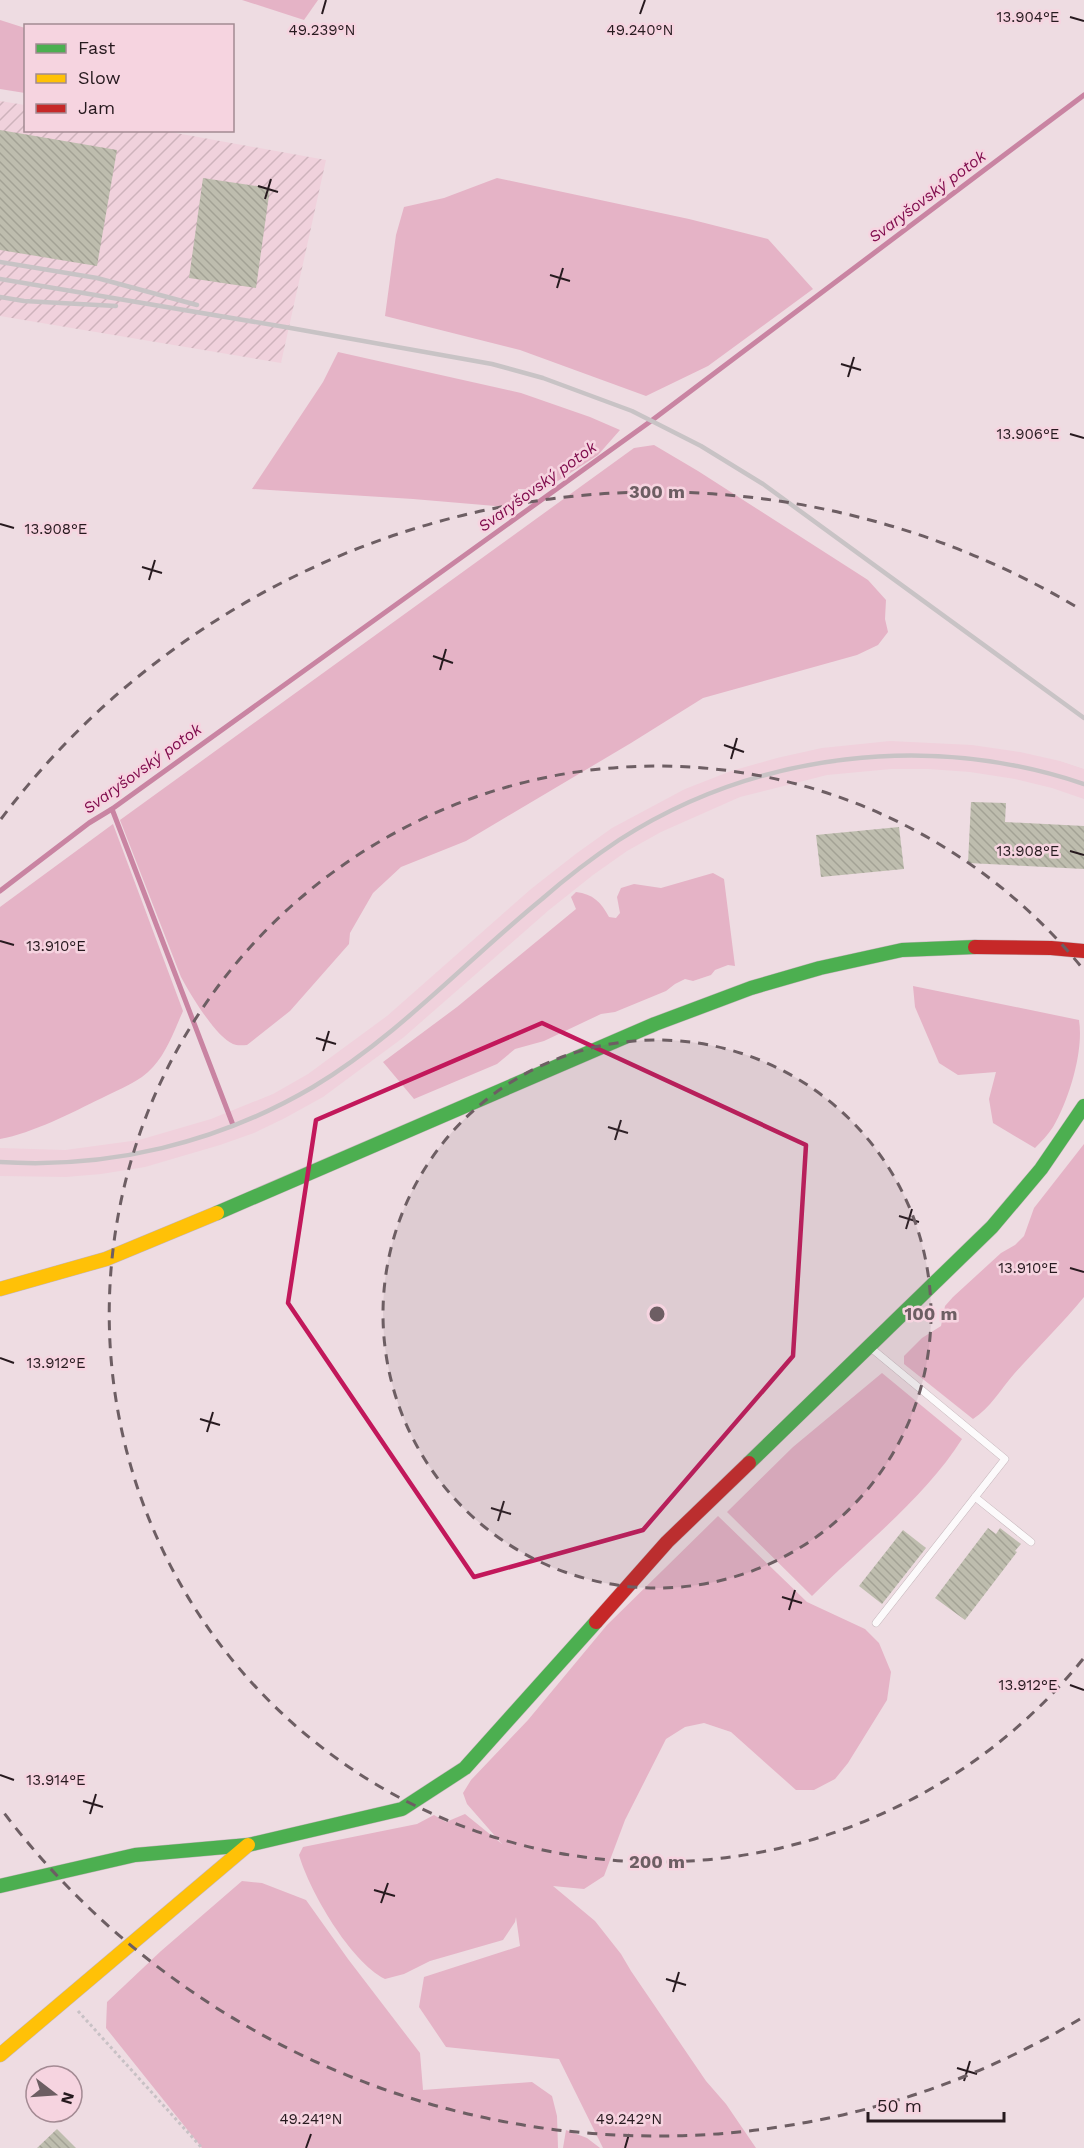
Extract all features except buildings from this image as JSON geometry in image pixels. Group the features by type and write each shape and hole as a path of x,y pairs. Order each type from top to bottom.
{"street":[{"path":"0,1289 105,1259 160,1238 655,1024 751,988 820,968 902,950 986,947 1084,951"},
{"path":"0,1886 135,1855 248,1845 402,1809 465,1768 667,1542 992,1227 1034,1180 1084,1106"},
{"path":"0,2055 248,1845"}],"lane":[{"path":"869,1346 1005,1459 876,1623"},
{"path":"975,1497 1031,1542"}],"path":[{"path":"66,1999 202,2148"}],"highlighted area":[{"path":"542,1023 806,1145 793,1356 643,1530 474,1577 288,1303 316,1120"}],"shaded area":[{"path":"242,0 318,0 304,20"},
{"path":"0,20 24,28 24,93 0,89"},
{"path":"0,101 24,105 24,132 171,132 326,160 281,363 0,316"},
{"path":"497,178 689,219 768,239 813,289 708,366 646,396 520,350 385,316 396,235 404,207 444,198"},
{"path":"338,352 521,393 620,430 598,455 544,490 518,489 520,508 252,489 323,382"},
{"path":"654,445 868,580 886,600 885,619 888,632 878,645 857,655 703,698 466,841 401,867 373,893 350,933 349,944 290,1011 247,1045 235,1045 226,1040 204,1014 181,977 120,820 634,448"},
{"path":"890,741 972,745 1060,761 1084,769 1084,799 1015,779 970,772 928,769 891,769 827,775 740,797 661,832 627,851 549,910 404,1037 323,1097 285,1118 254,1133 220,1145 145,1167 66,1177 0,1176 0,1148 65,1150 139,1140 211,1119 273,1094 308,1074 387,1016 531,889 577,853 612,828 685,789 731,771 777,758 822,748"},
{"path":"113,824 183,1011 162,1054 142,1077 52,1122 0,1139 0,907"},
{"path":"713,873 724,879 735,966 728,965 715,970 711,975 693,981 685,979 666,991 615,1012 601,1014 544,1041 515,1049 497,1064 414,1099 383,1062 457,1007 576,909 571,897 576,892 592,897 600,903 609,917 616,918 620,913 617,897 621,888 634,884 661,888"},
{"path":"913,986 1079,1020 1079,1046 1070,1089 1053,1127 1035,1148 993,1123 989,1099 996,1072 958,1075 939,1063 915,1007"},
{"path":"1084,1144 1084,1297 990,1404 973,1419 904,1364 904,1356 922,1338 941,1326 945,1306 953,1297 1001,1253 1015,1245 1024,1236 1034,1208"},
{"path":"882,1373 962,1439 930,1482 911,1502 812,1596 727,1512 793,1447"},
{"path":"718,1516 807,1602 865,1629 879,1643 891,1672 887,1700 848,1763 835,1779 814,1790 796,1790 731,1732 704,1723 685,1727 666,1739 625,1820 604,1876 584,1889 553,1886 595,1921 621,1954 706,2081 726,2104 756,2148 603,2148 559,2059 446,2047 419,2007 424,1977 520,1946 516,1917 503,1940 430,1961 404,1974 385,1979 372,1970 345,1942 322,1906 299,1855 303,1847 417,1824 434,1815 446,1822 465,1814 502,1844 467,1804 463,1793 471,1780 528,1720 607,1625"},
{"path":"242,1881 262,1883 306,1900 420,2053 423,2090 532,2082 552,2096 557,2116 558,2148 202,2148 106,2028 107,2002 161,1951"},
{"path":"566,2130 587,2138 600,2148 563,2148"}],"waterway":[{"name":"Svaryšovský potok","path":"0,891 89,823 112,809 651,421 1084,95"},
{"path":"112,809 233,1125"}],"railway":[{"path":"0,262 97,278 197,305"},
{"path":"0,279 492,364 543,378 632,411 701,446 763,484 1084,718"},
{"path":"0,297 24,301 116,306"},
{"path":"0,1162 82,1161 122,1156 201,1137 277,1107 313,1087 374,1045 560,883 599,854 672,810 728,787 786,770 845,760 905,756 966,758 1025,768 1084,784"}],"traffic: fast":[{"path":"217,1213 655,1024 751,988 820,968 902,950 975,947"},
{"path":"749,1463 992,1227 1041,1169 1084,1106"},
{"path":"0,1886 135,1855 248,1845 402,1809 465,1768 596,1622"}],"traffic: slow":[{"path":"0,1289 106,1259 217,1213"},
{"path":"0,2055 248,1845"}],"traffic: jam":[{"path":"975,947 1084,951"},
{"path":"596,1622 667,1542 749,1463"}]}
